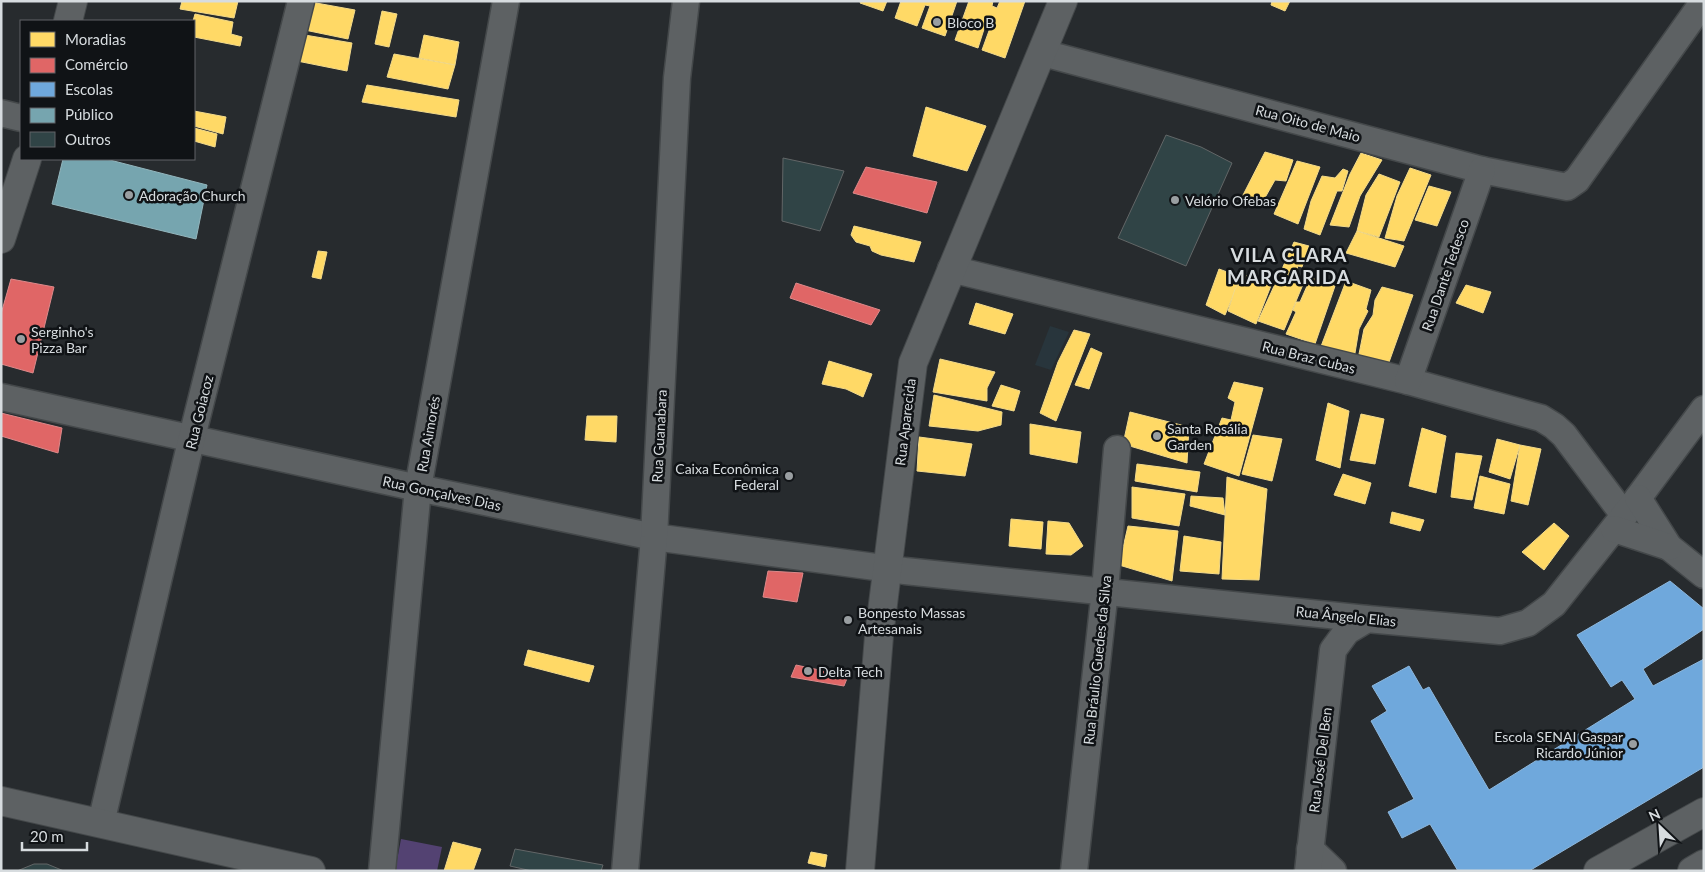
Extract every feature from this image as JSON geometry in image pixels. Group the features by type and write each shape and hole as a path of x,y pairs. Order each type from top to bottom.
{"street":[{"path":"68,20 73,1"},
{"name":"Rua Goiacoz","path":"101,823 192,437 301,1"},
{"name":"Rua Aimorés","path":"382,871 418,488 506,1"},
{"name":"Rua Guanabara","path":"625,871 654,537 677,78 686,1"},
{"name":"Rua Aparecida","path":"860,871 886,568 913,362 1063,1"},
{"name":"Rua Oito de Maio","path":"1043,53 1482,170 1567,186 1573,184 1704,1"},
{"path":"1,113 20,118"},
{"path":"1,239 27,160"},
{"name":"Rua Dante Tedesco","path":"1408,381 1482,170"},
{"name":"Rua Braz Cubas","path":"951,269 1408,381 1541,418 1554,426 1626,514 1669,547"},
{"name":"Rua Gonçalves Dias","path":"1,396 418,488 654,537 886,568"},
{"name":"Rua Ângelo Elias","path":"886,568 1367,619 1500,631 1528,623 1554,604 1626,514 1704,409"},
{"name":"Rua Bráulio Guedes da Silva","path":"1074,871 1105,590 1118,449"},
{"path":"1626,514 1704,575"},
{"path":"1298,611 1322,630 1333,650 1347,631 1367,619"},
{"name":"Rua José Del Ben","path":"1309,860 1333,650"},
{"path":"1,801 311,871"},
{"path":"1598,871 1704,812"},
{"path":"1309,860 1332,871"}],"shaded area":[{"path":"1050,326 1069,332 1051,370 1035,365"},
{"path":"401,839 442,847 437,871 395,871"}],"building: Moradias":[{"path":"182,1 238,1 234,18 180,9"},
{"path":"305,1 355,10 348,39 295,28"},
{"path":"861,1 887,1 883,11 860,3"},
{"name":"Bloco B","path":"901,1 957,1 945,36 922,28 930,6 925,5 917,26 895,18"},
{"path":"969,1 993,1 992,6 997,8 1000,1 1025,1 1005,58 982,50 990,28 985,26 978,48 955,40"},
{"path":"1272,1 1290,1 1285,11 1271,5"},
{"path":"382,11 397,14 389,47 375,44"},
{"path":"195,14 233,22 231,34 242,37 240,46 195,37 195,20 193,20"},
{"path":"293,33 352,43 347,71 287,59"},
{"path":"424,35 459,42 455,65 419,58"},
{"path":"394,54 455,65 448,89 387,77"},
{"path":"367,85 459,100 456,117 362,102"},
{"path":"926,107 986,126 967,171 913,156"},
{"path":"195,111 226,117 223,134 195,126"},
{"path":"195,128 217,134 215,147 195,141"},
{"path":"1265,152 1293,160 1286,181 1275,180 1262,203 1242,197"},
{"path":"1361,153 1382,160 1360,196 1349,227 1330,225 1350,174"},
{"path":"1297,161 1320,167 1298,224 1274,214"},
{"path":"1410,168 1431,175 1404,241 1385,238 1397,196"},
{"path":"1343,169 1348,171 1342,191 1337,191 1320,235 1304,229 1311,201 1322,176 1335,178"},
{"path":"1379,174 1400,182 1379,237 1357,231 1366,195"},
{"path":"1429,186 1451,192 1437,226 1415,220"},
{"path":"854,226 921,242 914,262 881,255 872,251 870,246 856,242 851,235"},
{"path":"1357,231 1404,246 1395,267 1346,253"},
{"path":"1294,242 1309,246 1302,267 1298,266 1294,278 1282,269"},
{"path":"318,251 327,252 321,279 312,277"},
{"path":"1219,269 1241,277 1225,315 1206,305"},
{"path":"1281,271 1304,282 1284,330 1258,321"},
{"path":"1249,273 1272,283 1256,324 1228,311 1235,289"},
{"path":"1311,277 1335,286 1315,344 1286,334 1296,312 1293,310 1296,302 1300,302"},
{"path":"1346,281 1371,290 1366,309 1368,311 1359,329 1354,359 1320,349"},
{"path":"1466,285 1491,292 1483,313 1456,303"},
{"path":"1382,287 1413,295 1388,365 1358,359 1364,329 1373,315 1375,300"},
{"path":"976,303 1013,314 1005,334 969,324"},
{"path":"1074,330 1090,334 1056,421 1040,413 1058,362"},
{"path":"1091,348 1102,353 1089,389 1075,385"},
{"path":"940,359 995,372 987,388 987,401 933,392"},
{"path":"829,361 872,374 863,397 846,389 822,384"},
{"path":"1234,382 1263,388 1239,476 1204,464 1222,418 1231,420 1235,402 1228,398"},
{"path":"1001,385 1020,391 1014,411 992,406"},
{"path":"934,395 1002,412 1001,425 978,431 929,426"},
{"path":"1328,403 1349,411 1340,468 1316,460"},
{"name":"Santa Rosália Garden","path":"1130,412 1189,427 1187,463 1123,444"},
{"path":"1361,414 1384,419 1375,464 1350,460"},
{"path":"587,416 617,416 616,442 585,440"},
{"path":"1030,424 1081,432 1077,463 1030,454"},
{"path":"1422,428 1446,436 1436,493 1409,486"},
{"path":"1253,435 1282,439 1272,481 1242,474"},
{"path":"919,437 972,444 965,476 917,471"},
{"path":"1497,439 1520,445 1510,479 1489,472"},
{"path":"1520,445 1541,449 1528,505 1511,501"},
{"path":"1456,453 1482,456 1472,500 1451,497"},
{"path":"1137,464 1200,472 1197,492 1135,481"},
{"path":"1343,474 1371,483 1365,504 1334,495"},
{"path":"1480,476 1510,484 1504,514 1474,508"},
{"path":"1227,477 1267,489 1259,580 1222,579"},
{"path":"1132,487 1185,494 1179,526 1132,518"},
{"path":"1191,496 1223,498 1225,515 1190,506"},
{"path":"1392,512 1424,520 1420,531 1390,523"},
{"path":"1011,519 1043,522 1041,549 1009,546"},
{"path":"1048,521 1069,523 1083,546 1071,555 1046,554"},
{"path":"1554,523 1569,536 1544,570 1522,552"},
{"path":"1128,526 1178,531 1172,581 1119,565"},
{"path":"1184,536 1221,542 1219,574 1180,571"},
{"path":"528,650 594,666 589,682 524,665"},
{"path":"453,842 481,849 473,871 444,871"},
{"path":"811,852 827,855 825,867 808,863"}],"building: Comércio":[{"path":"866,167 937,182 927,213 853,193"},
{"name":"Serginho's Pizza Bar","path":"11,279 54,287 33,373 1,364 1,314"},
{"path":"796,283 880,310 871,325 790,298"},
{"path":"1,413 62,428 58,453 1,436"},
{"path":"768,571 803,573 797,602 763,597"},
{"name":"Delta Tech","path":"796,665 848,676 844,686 791,677"}],"building: Escolas":[{"name":"Escola SENAI Gaspar Ricardo Júnior","path":"1670,581 1704,609 1704,629 1643,669 1653,686 1704,659 1704,767 1529,871 1458,871 1430,824 1402,838 1388,812 1414,799 1371,721 1387,711 1372,686 1409,666 1423,690 1429,687 1489,790 1635,699 1622,680 1611,687 1577,635"}],"building: Público":[{"name":"Adoração Church","path":"63,160 110,160 207,185 196,239 52,204"}],"building: Outros":[{"name":"Velório Ofebas","path":"1166,135 1201,147 1232,163 1186,266 1118,238"},
{"path":"783,158 844,171 820,231 782,221"},
{"path":"515,849 603,865 601,871 532,871 510,866"},
{"path":"34,864 47,864 64,871 17,871"}],"place":[{"name":"Bloco B","path":"937,22"},
{"name":"Adoração Church","path":"129,195"},
{"name":"Velório Ofebas","path":"1175,200"},
{"name":"Serginho's Pizza Bar","path":"21,339"},
{"name":"Santa Rosália Garden","path":"1157,436"},
{"name":"Caixa Econômica Federal","path":"789,476"},
{"name":"Bonpesto Massas Artesanais","path":"848,620"},
{"name":"Delta Tech","path":"808,671"},
{"name":"Escola SENAI Gaspar Ricardo Júnior","path":"1633,744"}],"district":[{"name":"VILA CLARA MARGARIDA","path":"1289,265"}]}
